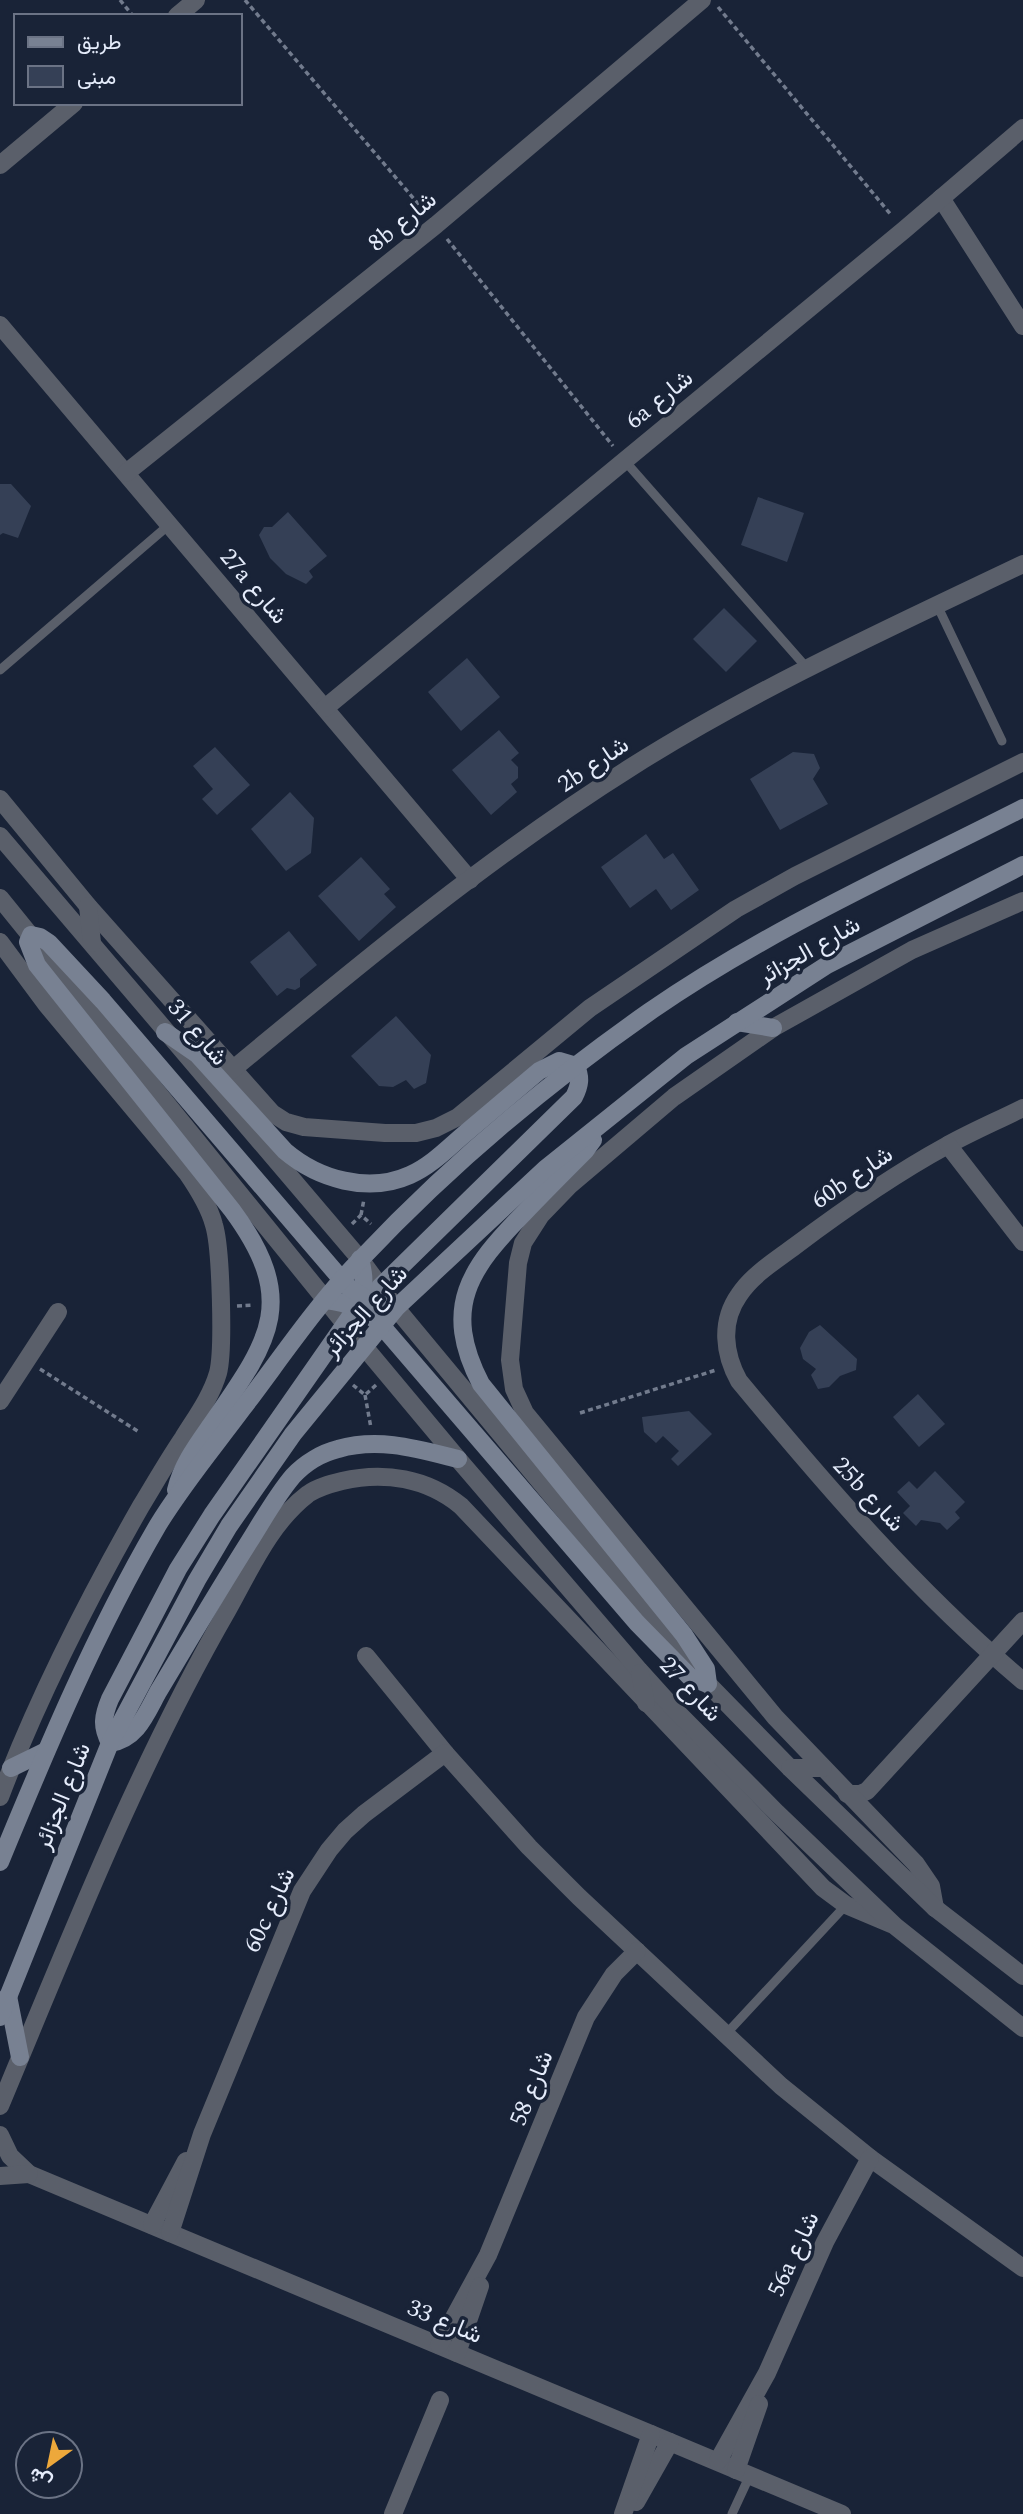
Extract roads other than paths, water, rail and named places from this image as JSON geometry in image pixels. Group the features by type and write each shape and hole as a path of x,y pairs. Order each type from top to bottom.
{"main road":[{"name":"شارع الجزائر","path":"0,1863 46,1751 119,1595 173,1503 360,1259 428,1192 492,1135 576,1066 650,1011 714,970 798,922 1023,808"},
{"name":"شارع الجزائر","path":"0,2017 110,1743 197,1580 229,1526 293,1434 363,1345 396,1308 545,1169 686,1056 827,965 1023,865"},
{"path":"173,1503 178,1482 191,1454 251,1366 263,1343 270,1304 267,1275 260,1253 249,1233 37,965 28,942 31,935 49,943 103,1001 342,1280 367,1301 381,1325 637,1623 690,1677 708,1684 706,1669 684,1635 481,1384 470,1364 464,1342 462,1320 465,1298 479,1263 495,1243 585,1151 611,1115"},
{"path":"737,1022 773,1028"},
{"path":"165,1032 197,1054 285,1151 301,1165 341,1181 366,1183 408,1176 429,1164 549,1065 559,1061 576,1066 580,1076 579,1087 567,1104 367,1301 346,1325 246,1463 178,1569 110,1699 105,1712 103,1731 110,1743 123,1741 145,1717 220,1588 277,1498 294,1475 314,1458 338,1448 373,1443 397,1444 458,1459"},
{"path":"360,1259 367,1301 363,1345"},
{"path":"326,1300 367,1301 396,1308"},
{"path":"11,1768 46,1751"},
{"path":"8,1996 20,2057"}],"street":[{"path":"179,14 196,0"},
{"name":"8b شارع","path":"126,472 436,225 702,0"},
{"path":"0,166 72,105"},
{"name":"6a شارع","path":"325,708 904,230 1023,128"},
{"path":"941,198 1023,326"},
{"name":"27a شارع","path":"0,325 470,880"},
{"name":"2b شارع","path":"232,1070 470,880 632,766 807,668 1023,564"},
{"path":"0,799 88,906 272,1113 286,1122 304,1127 416,1133 436,1128 458,1116 590,1008 736,909 795,876 1023,762"},
{"name":"شارع 31","path":"0,836 360,1259"},
{"path":"0,898 326,1300"},
{"path":"935,1908 924,1874 775,1717 525,1413 518,1401 510,1374 518,1263 523,1243 541,1215 569,1186 674,1097 773,1028 912,950 1023,901"},
{"path":"88,906 92,943"},
{"path":"0,942 46,1004 187,1173 201,1194 215,1225 220,1308 219,1368 212,1391 154,1485 102,1578 71,1638 0,1797"},
{"name":"60b شارع","path":"730,1313 737,1297 748,1283 856,1202 948,1145 1023,1108"},
{"path":"948,1145 1023,1242"},
{"name":"شارع 27","path":"326,1300 458,1459 676,1711 895,1926 1023,2028"},
{"name":"شارع 27","path":"396,1308 708,1684 790,1768 935,1908 1023,1976"},
{"path":"2,1393 58,1312"},
{"name":"25b شارع","path":"730,1313 726,1329 726,1349 739,1381 826,1487 908,1573 992,1655 1023,1681"},
{"path":"0,2106 154,1746 266,1541 288,1511 310,1493 327,1484 356,1477 382,1475 428,1485 445,1493 461,1506 823,1888 846,1905 895,1926"},
{"path":"847,1794 867,1791 1023,1620"},
{"path":"366,1656 445,1753 529,1847 781,2086 870,2158 1023,2268"},
{"path":"639,1670 646,1703"},
{"name":"60c شارع","path":"170,2233 202,2134 292,1914 314,1870 345,1831 363,1814 445,1753"},
{"path":"790,1768 823,1769"},
{"name":"شارع 58","path":"457,2353 488,2255 586,2017 614,1973 637,1951"},
{"name":"60c شارع","path":"152,2225 202,2134"},
{"name":"شارع 33","path":"0,2135 10,2156 29,2174 842,2514"},
{"name":"56a شارع","path":"718,2462 767,2373 829,2233 870,2158"},
{"name":"شارع 33","path":"0,2176 29,2174"},
{"name":"شارع 58","path":"439,2345 488,2255"},
{"name":"56a شارع","path":"743,2472 767,2373"},
{"path":"393,2514 440,2400"},
{"path":"623,2514 651,2434"},
{"path":"628,2514 670,2442"}],"lane":[{"path":"624,460 807,668"},
{"path":"0,670 170,524"},
{"path":"937,605 1002,741"},
{"path":"726,2034 846,1905"},
{"path":"732,2514 743,2472"}]}
